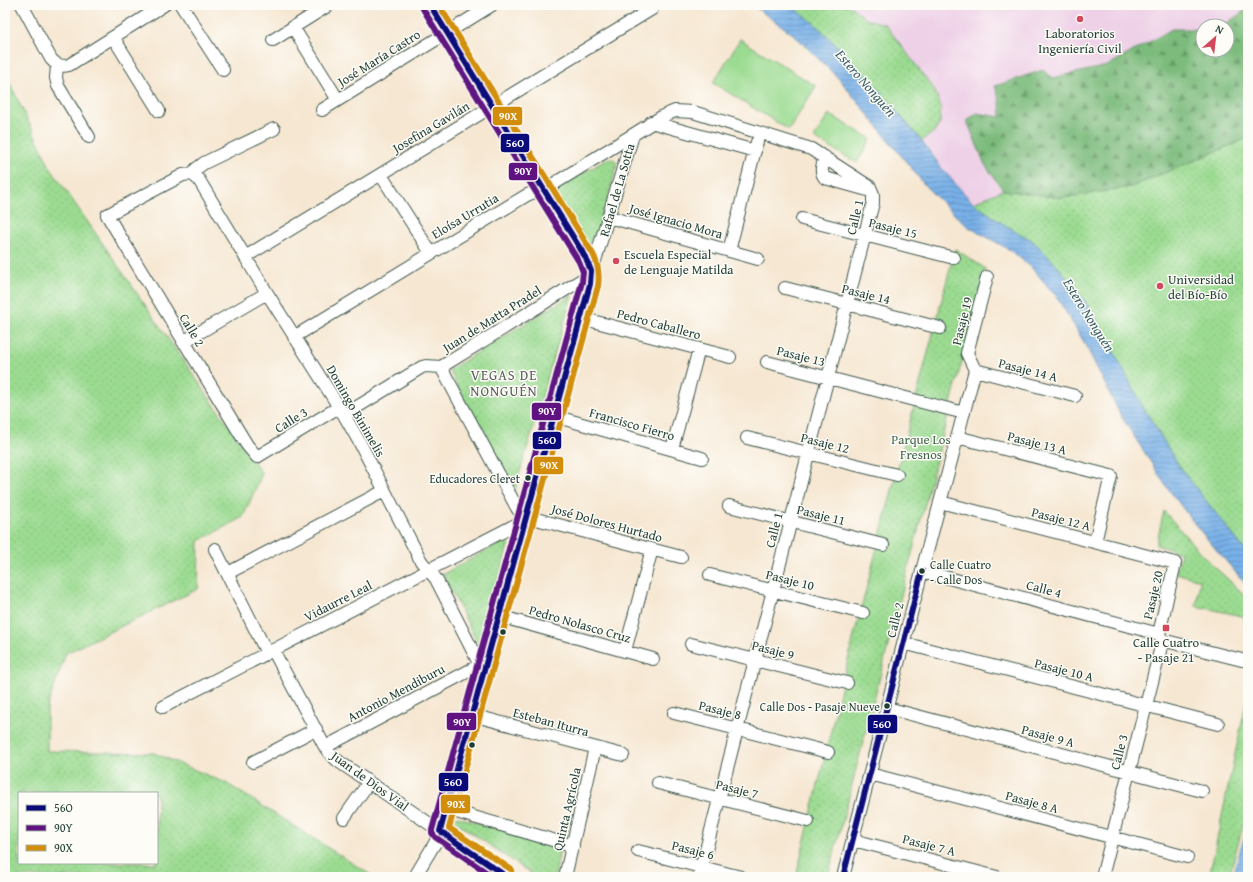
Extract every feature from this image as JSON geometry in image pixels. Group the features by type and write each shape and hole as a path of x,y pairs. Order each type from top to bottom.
{"street":[{"path":"22,5 51,59 57,65 61,66 69,65 164,5"},
{"path":"181,5 222,70"},
{"path":"273,40 329,5"},
{"path":"430,5 589,263 591,274"},
{"name":"José María Castro","path":"322,110 492,5"},
{"name":"Josefina Gavilán","path":"245,257 652,9"},
{"path":"293,27 338,100"},
{"path":"113,37 159,112"},
{"path":"57,65 56,78 58,86 89,137"},
{"name":"Eloísa Urrutia","path":"294,337 527,195 544,190 633,135 651,122 675,111 693,112 794,143 811,149 825,157"},
{"path":"651,122 756,146 729,251"},
{"path":"192,174 204,163 274,129"},
{"name":"Rafael de La Sotta","path":"440,831 472,715 482,666 499,616 581,318 590,284 591,274 633,135"},
{"name":"Calle 1","path":"700,872 874,200 872,191 866,184 825,157 821,169 822,175 825,178 872,191"},
{"name":"Calle 2","path":"192,174 183,175 107,215 247,446 257,457"},
{"name":"Domingo Binimelis","path":"192,174 199,180 294,337 341,411 421,561 436,579 482,666"},
{"path":"381,174 431,253"},
{"name":"José Ignacio Mora","path":"609,217 758,259"},
{"name":"Pasaje 15","path":"802,219 954,258"},
{"name":"Rafael de La Sotta","path":"581,250 590,250 601,245"},
{"name":"Juan de Matta Pradel","path":"341,411 422,367 426,366 441,368 591,274"},
{"name":"Pasaje 19","path":"975,370 967,353 987,277"},
{"name":"Pasaje 14","path":"785,288 940,328"},
{"path":"183,342 267,293"},
{"name":"Pedro Caballero","path":"581,318 730,357"},
{"path":"672,450 699,349"},
{"name":"Pasaje 13","path":"767,362 828,378"},
{"path":"441,368 516,508 525,520"},
{"name":"Calle 2","path":"843,877 975,370"},
{"name":"Pasaje 14 A","path":"975,370 1075,396"},
{"path":"828,378 964,413"},
{"name":"Calle 3","path":"257,457 341,411"},
{"name":"Francisco Fierro","path":"554,416 702,458"},
{"name":"Pasaje 13 A","path":"957,437 1111,476 1095,542"},
{"name":"Pasaje 12","path":"747,438 897,475"},
{"path":"228,573 384,491"},
{"name":"Pasaje 12 A","path":"940,502 1176,563"},
{"name":"Pasaje 11","path":"729,506 883,545"},
{"name":"José Dolores Hurtado","path":"525,520 536,519 681,557"},
{"name":"Vidaurre Leal","path":"163,707 525,520"},
{"name":"Juan de Dios Vial","path":"215,549 270,651 325,747 338,761 507,877"},
{"path":"625,651 652,550"},
{"name":"Pasaje 20","path":"1160,637 1176,563"},
{"name":"Calle 4","path":"922,572 1242,660"},
{"name":"Pasaje 10","path":"710,575 863,613"},
{"name":"Pedro Nolasco Cruz","path":"499,616 653,659"},
{"name":"Calle 3","path":"1102,877 1146,705 1160,637"},
{"name":"Pasaje 10 A","path":"903,643 1218,724"},
{"name":"Pasaje 9","path":"691,644 847,683"},
{"name":"Antonio Mendiburu","path":"325,747 482,666"},
{"name":"Pasaje 9 A","path":"887,708 1202,790"},
{"name":"Pasaje 8","path":"674,713 828,752"},
{"name":"Esteban Iturra","path":"472,715 623,755"},
{"path":"253,762 316,729"},
{"name":"Quinta Agrícola","path":"565,877 595,748"},
{"name":"Pasaje 8 A","path":"870,774 1187,857"},
{"path":"344,818 369,782"},
{"name":"Pasaje 7","path":"658,783 808,821"},
{"path":"446,809 573,846"},
{"path":"417,873 436,843 440,831"},
{"name":"Pasaje 7 A","path":"853,840 997,877"},
{"name":"Pasaje 6","path":"638,851 700,872 741,877"}],"shaded area":[{"name":"Universidad del Bío-Bío","path":"789,5 1248,5 1248,554 1107,340 973,203 943,170 922,141 814,23"}],"green space":[{"path":"789,5 849,5 866,19 885,24 934,89 941,107 940,123 936,130 922,141 869,79 814,23"},
{"path":"1248,8 1248,138 1131,187 1062,198 1003,190 985,165 967,121 977,113 1001,117 1000,102 995,86 1043,70 1052,78 1107,66 1172,29 1195,30 1195,58 1235,58 1234,18"},
{"path":"740,39 816,86 789,130 713,83"},
{"path":"5,73 51,169 262,474 243,517 199,541 198,589 66,653 47,707 47,751 154,753 226,783 374,877 5,877"},
{"path":"829,114 871,139 857,163 814,138"},
{"path":"1248,138 1248,554 1181,469 1143,407 1091,309 1033,241 1005,225 973,203 1003,190 1062,198 1131,187"},
{"path":"609,158 615,160 617,165 595,244 586,245 555,195 556,189"},
{"name":"Parque Los Fresnos","path":"955,249 986,269 828,877 796,877 850,651"},
{"path":"572,295 514,493 449,370"},
{"path":"1164,511 1204,557 1248,598 1248,619 1242,616 1196,606 1200,580 1176,573 1181,553 1156,545"},
{"path":"510,538 481,650 443,574"},
{"path":"1248,693 1248,808 1229,877 1209,877"},
{"path":"452,815 560,848 555,877 536,877 453,820"}],"water":[{"name":"Estero Nonguén","path":"752,5 789,5 814,23 869,79 922,141 943,170 973,203 1005,225 1033,241 1055,263 1091,309 1143,407 1181,469 1248,554 1248,587 1197,527 1166,486 1121,416 1084,342 1056,296 1031,267 1010,250 967,226 928,189 840,80 793,34"},
{"path":"1248,827 1248,877 1233,877 1241,847"}],"transit line":[{"name":"56O","path":"430,5 586,258 591,271 590,284 440,831 507,877"},
{"name":"90X","path":"439,5 593,254 599,273 598,286 449,828 512,870"},
{"name":"90Y","path":"423,9 579,262 583,272 582,282 432,830 435,837 493,877"},
{"name":"56O","path":"843,877 922,571"}],"place":[{"name":"Laboratorios Ingeniería Civil","path":"1080,19"},
{"name":"Escuela Especial de Lenguaje Matilda","path":"616,261"},
{"name":"Universidad del Bío-Bío","path":"1160,286"},
{"name":"Educadores Cleret","path":"528,478"},
{"name":"Calle Cuatro - Calle Dos","path":"922,571"},
{"name":"Calle Cuatro - Pasaje 21","path":"1166,628"},
{"name":"Calle Dos - Pasaje Nueve","path":"887,706"}],"district":[{"name":"VEGAS DE NONGUÉN","path":"504,384"}]}
